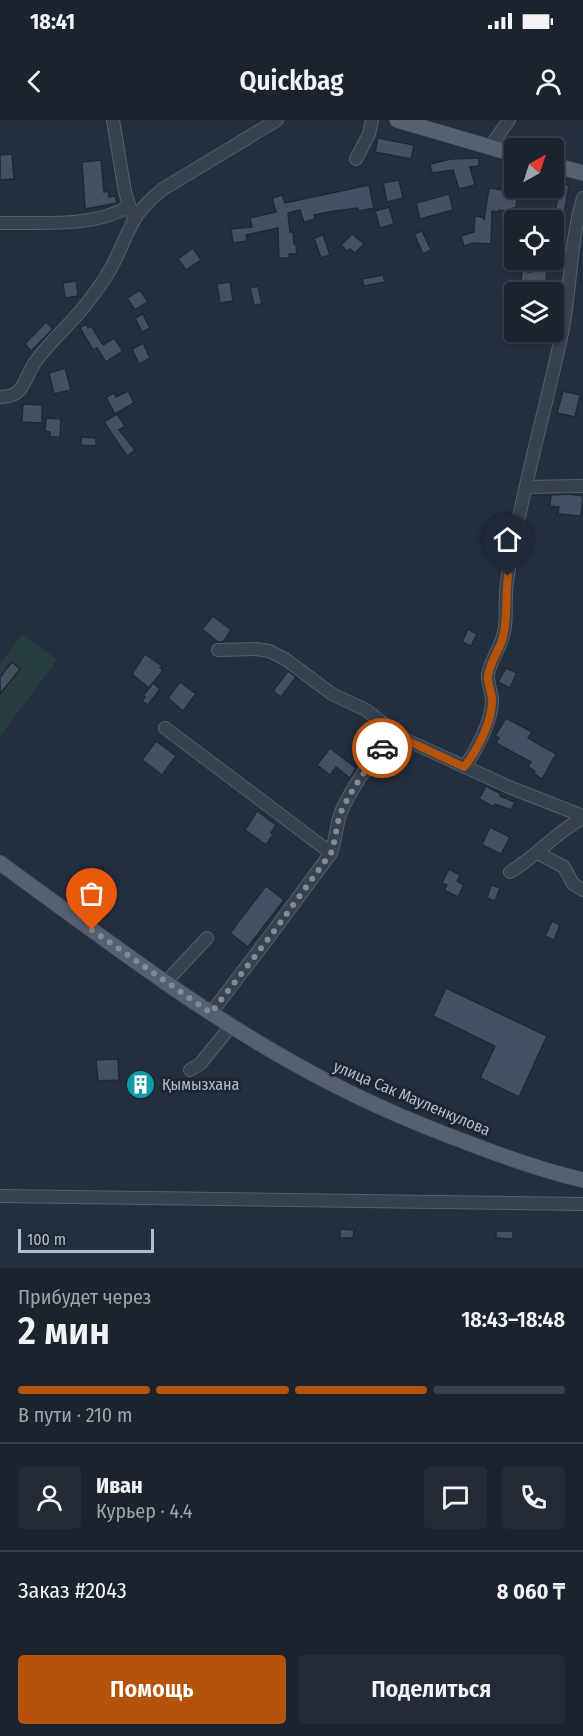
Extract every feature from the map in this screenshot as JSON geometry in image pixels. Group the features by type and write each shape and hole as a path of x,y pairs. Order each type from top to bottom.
{"main road":[{"path":"397,120 504,151"},
{"path":"564,168 583,173"},
{"name":"улица Сак Мауленкулова","path":"0,863 165,983 298,1066 392,1113 505,1157 583,1180"}],"street":[{"path":"0,397 19,392 37,360 87,303 117,258 131,213 113,120"},
{"path":"356,159 369,134 372,120"},
{"path":"490,147 509,120"},
{"path":"0,223 86,220 112,214 131,213 163,189 271,122"},
{"path":"464,767 473,756 489,717 492,702 488,677 504,635 507,618 506,594 526,487 548,401 563,328 570,268 583,198"},
{"path":"526,487 583,486"},
{"path":"218,650 269,651 285,659 326,690 366,710 402,738 464,767 581,814 538,853 510,872"},
{"path":"165,728 331,853"},
{"path":"211,1013 331,853 341,813 357,784 387,743 395,738 402,738"},
{"path":"538,853 564,867 573,884 583,890"},
{"path":"165,983 207,938"},
{"path":"190,1070 200,1064 231,1026"},
{"path":"0,1196 583,1204"}],"green space":[{"path":"22,634 57,660 0,736 0,664"}],"building":[{"path":"378,138 414,145 411,159 375,152"},
{"path":"12,154 14,179 0,180 0,155"},
{"path":"479,158 479,166 470,167 475,185 459,189 453,170 432,173 430,164 451,159"},
{"path":"101,160 104,192 108,191 109,197 115,196 117,203 85,209 82,162"},
{"path":"399,180 403,198 387,202 383,183"},
{"path":"504,184 504,198 517,198 516,208 499,210 499,212 492,211 491,244 473,243 464,246 461,236 474,232 475,216 483,217 484,220 489,188 503,190"},
{"path":"564,184 569,185 564,214 564,210 556,210 558,198 564,198"},
{"path":"369,185 374,208 358,211 358,208 314,215 315,219 304,222 300,210 288,213 290,232 293,232 297,254 289,254 290,258 279,258 278,228 246,235 247,241 233,243 231,229 252,227 250,218 276,212 272,198 282,195 285,203"},
{"path":"449,194 453,210 420,219 416,203"},
{"path":"389,207 394,224 380,228 375,211"},
{"path":"422,231 431,250 423,254 414,234"},
{"path":"352,234 364,244 355,253 350,249 347,251 341,245"},
{"path":"323,235 330,255 321,258 314,238"},
{"path":"193,248 201,260 186,270 178,259"},
{"path":"531,270 547,270 546,282 521,282 522,271 531,272"},
{"path":"383,275 385,282 364,286 362,279"},
{"path":"76,281 78,296 65,298 63,283"},
{"path":"230,282 233,301 220,303 217,284"},
{"path":"258,286 262,304 254,305 250,288"},
{"path":"140,290 148,302 135,310 127,298"},
{"path":"143,314 150,328 142,332 135,318"},
{"path":"46,322 53,329 31,351 25,344"},
{"path":"86,324 88,328 91,326 103,345 114,338 123,351 106,362 97,348 93,350 80,328"},
{"path":"143,343 150,358 139,364 132,349"},
{"path":"65,368 71,390 54,394 49,373"},
{"path":"128,391 134,403 115,414 106,397 114,393 116,397"},
{"path":"563,391 580,395 575,417 557,413"},
{"path":"23,404 42,405 42,423 22,422"},
{"path":"117,414 125,426 119,430 135,450 127,456 104,422"},
{"path":"46,418 61,419 60,437 50,437 50,432 45,431"},
{"path":"81,437 96,438 96,446 81,445"},
{"path":"551,495 583,496 581,516 558,514 559,507 550,506"},
{"path":"213,616 231,630 223,642 218,642 202,629"},
{"path":"468,629 477,634 471,646 462,642"},
{"path":"145,654 162,666 160,668 163,670 149,688 132,674"},
{"path":"12,662 20,669 0,694 0,677"},
{"path":"506,668 517,673 510,688 498,682"},
{"path":"288,671 296,677 281,697 273,691"},
{"path":"180,682 196,694 183,711 168,698"},
{"path":"153,683 160,689 148,705 142,701 145,697 143,696"},
{"path":"506,718 532,732 528,738 556,754 542,779 528,767 531,762 496,743 499,738 495,736"},
{"path":"156,741 176,756 162,775 142,760"},
{"path":"330,748 356,768 350,778 336,767 330,775 317,765"},
{"path":"486,786 501,794 500,796 515,802 511,810 495,804 494,807 479,799"},
{"path":"257,811 276,825 266,845 245,830"},
{"path":"490,827 510,837 501,854 482,845"},
{"path":"449,869 460,875 457,881 464,885 458,897 444,890 447,885 442,883"},
{"path":"491,885 500,888 495,901 487,898"},
{"path":"266,886 284,900 248,947 230,933"},
{"path":"552,921 560,925 554,940 545,936"},
{"path":"446,988 547,1036 519,1097 480,1078 495,1046 433,1016"},
{"path":"118,1059 119,1080 98,1081 96,1060"},
{"name":"Қымызхана","path":"154,1078 155,1087 127,1090 126,1082"},
{"path":"340,1229 354,1230 353,1238 340,1238"},
{"path":"496,1231 513,1231 513,1239 496,1238"}],"way so far":[{"path":"92,930 211,1013 331,853 341,813 382,748"}],"place":[{"name":"Қымызхана","path":"141,1084"}],"route":[{"path":"382,748 395,738 402,738 464,767 473,756 489,717 492,702 488,677 504,635 507,618 508,576"}]}
